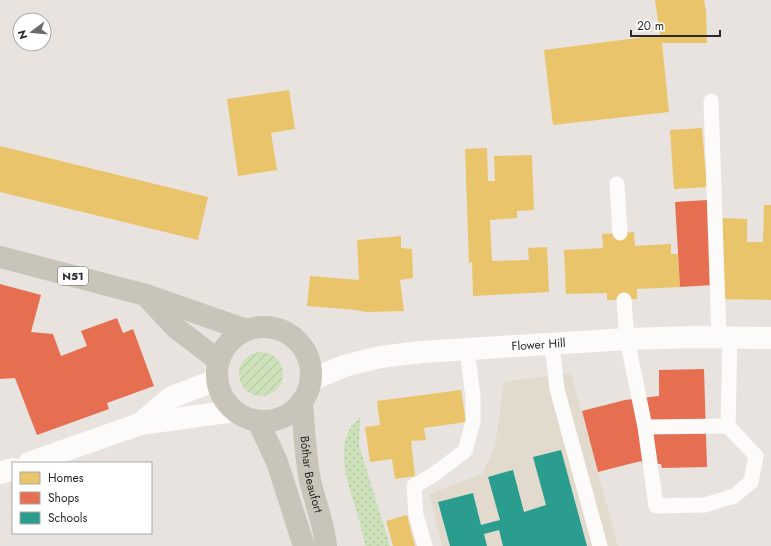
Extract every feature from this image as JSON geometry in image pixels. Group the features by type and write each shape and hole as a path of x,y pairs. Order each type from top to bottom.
{"main road":[{"name":"N51","path":"0,257 146,295 246,330"},
{"path":"146,295 217,370"},
{"path":"267,326 278,329 292,336 304,348 311,369 311,380 308,391 294,411 271,421 258,421 241,416 226,403 220,394 217,370 225,346 234,336 246,330 267,326"},
{"name":"Flower Hill","path":"311,380 344,366 380,357 467,349 627,339 771,338"},
{"path":"140,424 170,398 217,370"},
{"name":"Bóthar Beaufort","path":"302,401 305,445 310,481 325,534 326,546"},
{"path":"32,462 140,424 234,411"},
{"path":"258,421 277,462 304,546"},
{"path":"0,473 12,468"}],"lane":[{"path":"624,300 627,339 645,428 656,506 705,505 734,496 751,482 756,456 728,426 711,101"},
{"path":"617,184 620,233"},
{"path":"552,344 556,389 600,546"},
{"path":"425,546 416,515 414,486 433,475 465,450 474,422 473,397 467,349"},
{"path":"645,428 728,426"}],"shaded area":[{"path":"571,373 618,546 442,546 429,494 482,474 495,447 504,382"}],"green space":[{"path":"261,352 273,356 279,362 283,374 279,386 273,392 261,396 249,392 243,386 239,374 243,362 249,356"},
{"path":"360,417 359,445 390,546 365,546 350,491 344,464 344,451 346,439 351,427"}],"building: Homes":[{"path":"655,0 704,0 706,11 707,43 662,43 669,112 553,125 544,50 660,35"},
{"path":"289,90 295,129 271,133 277,170 238,176 227,99"},
{"path":"702,128 707,187 674,189 670,130"},
{"path":"0,146 208,197 198,240 0,192"},
{"path":"487,148 488,181 495,181 494,156 532,155 534,210 517,211 517,218 490,220 492,261 529,260 528,248 547,247 549,292 473,296 472,262 469,263 465,149"},
{"path":"764,205 771,205 771,300 721,299 721,218 747,219 747,242 763,242"},
{"path":"634,232 635,246 671,244 671,254 678,254 680,287 637,289 637,299 607,300 607,293 566,294 564,250 603,248 602,234"},
{"path":"401,236 401,248 412,249 413,278 400,280 404,311 366,312 307,306 310,276 359,280 357,240"},
{"path":"461,390 466,422 424,428 426,440 411,441 415,476 395,479 392,459 370,462 365,427 380,425 377,401"},
{"path":"407,515 415,546 393,546 386,521"}],"building: Shops":[{"path":"707,200 713,285 680,287 675,202"},
{"path":"0,284 41,295 31,332 53,334 61,356 87,346 81,331 117,318 123,333 133,329 154,386 107,403 109,409 37,435 15,378 0,379"},
{"path":"704,369 707,467 662,468 661,464 643,464 641,461 598,472 582,411 625,400 659,396 659,370"}],"building: Schools":[{"path":"561,450 587,546 503,546 499,530 484,534 487,546 450,546 438,502 473,493 481,525 500,520 488,477 513,470 524,512 546,505 533,457"}]}
